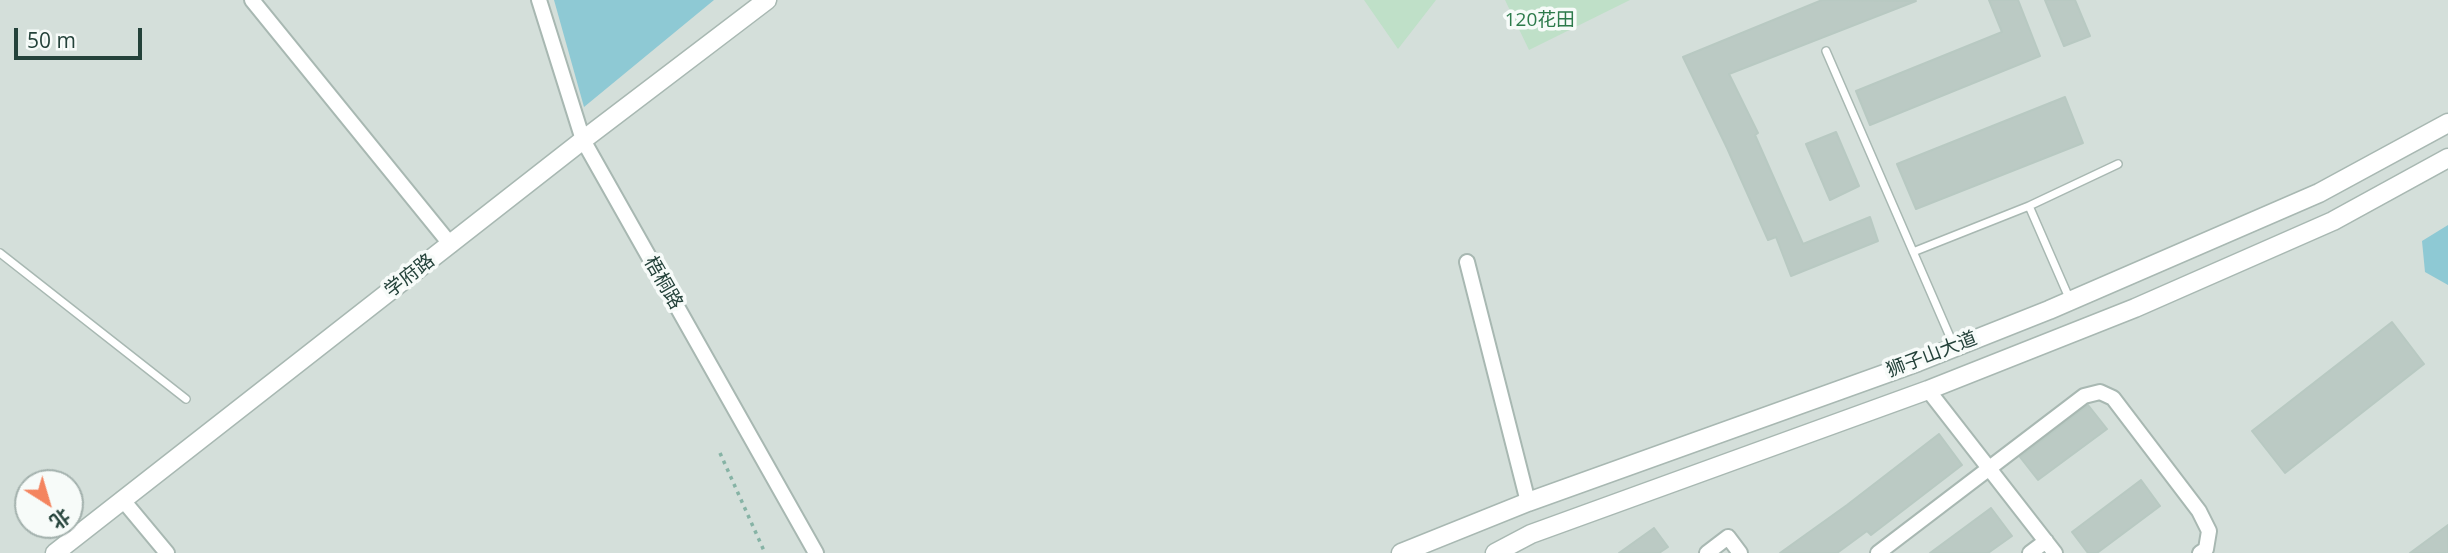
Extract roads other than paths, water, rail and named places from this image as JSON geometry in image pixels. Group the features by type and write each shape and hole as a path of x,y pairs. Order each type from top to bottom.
{"street":[{"path":"252,0 451,245"},
{"name":"梧桐路","path":"539,0 583,140 817,553"},
{"name":"学府路","path":"55,553 766,0"},
{"name":"狮子山大道","path":"1401,553 1528,502 1954,347 2071,300 2319,193 2448,123"},
{"name":"狮子山大道","path":"1495,553 1531,534 1928,390 2135,308 2333,221 2448,158"},
{"path":"1467,262 1528,502"},
{"path":"1928,390 2055,553"},
{"path":"1878,553 2084,396 2100,392 2113,398 2199,511 2209,531 2206,549 2200,553"},
{"path":"122,499 167,553"},
{"path":"1707,553 1728,537 1740,553"},
{"path":"2030,553 2046,541"}],"lane":[{"path":"1826,51 1954,347"},
{"path":"1913,252 2029,206 2118,164"},
{"path":"2029,206 2071,300"},
{"path":"0,253 186,399"}],"water":[{"path":"554,0 714,0 584,107"},
{"path":"2448,225 2448,285 2425,272 2422,241"}],"park label":[{"name":"120花田","path":"1540,21"}]}
